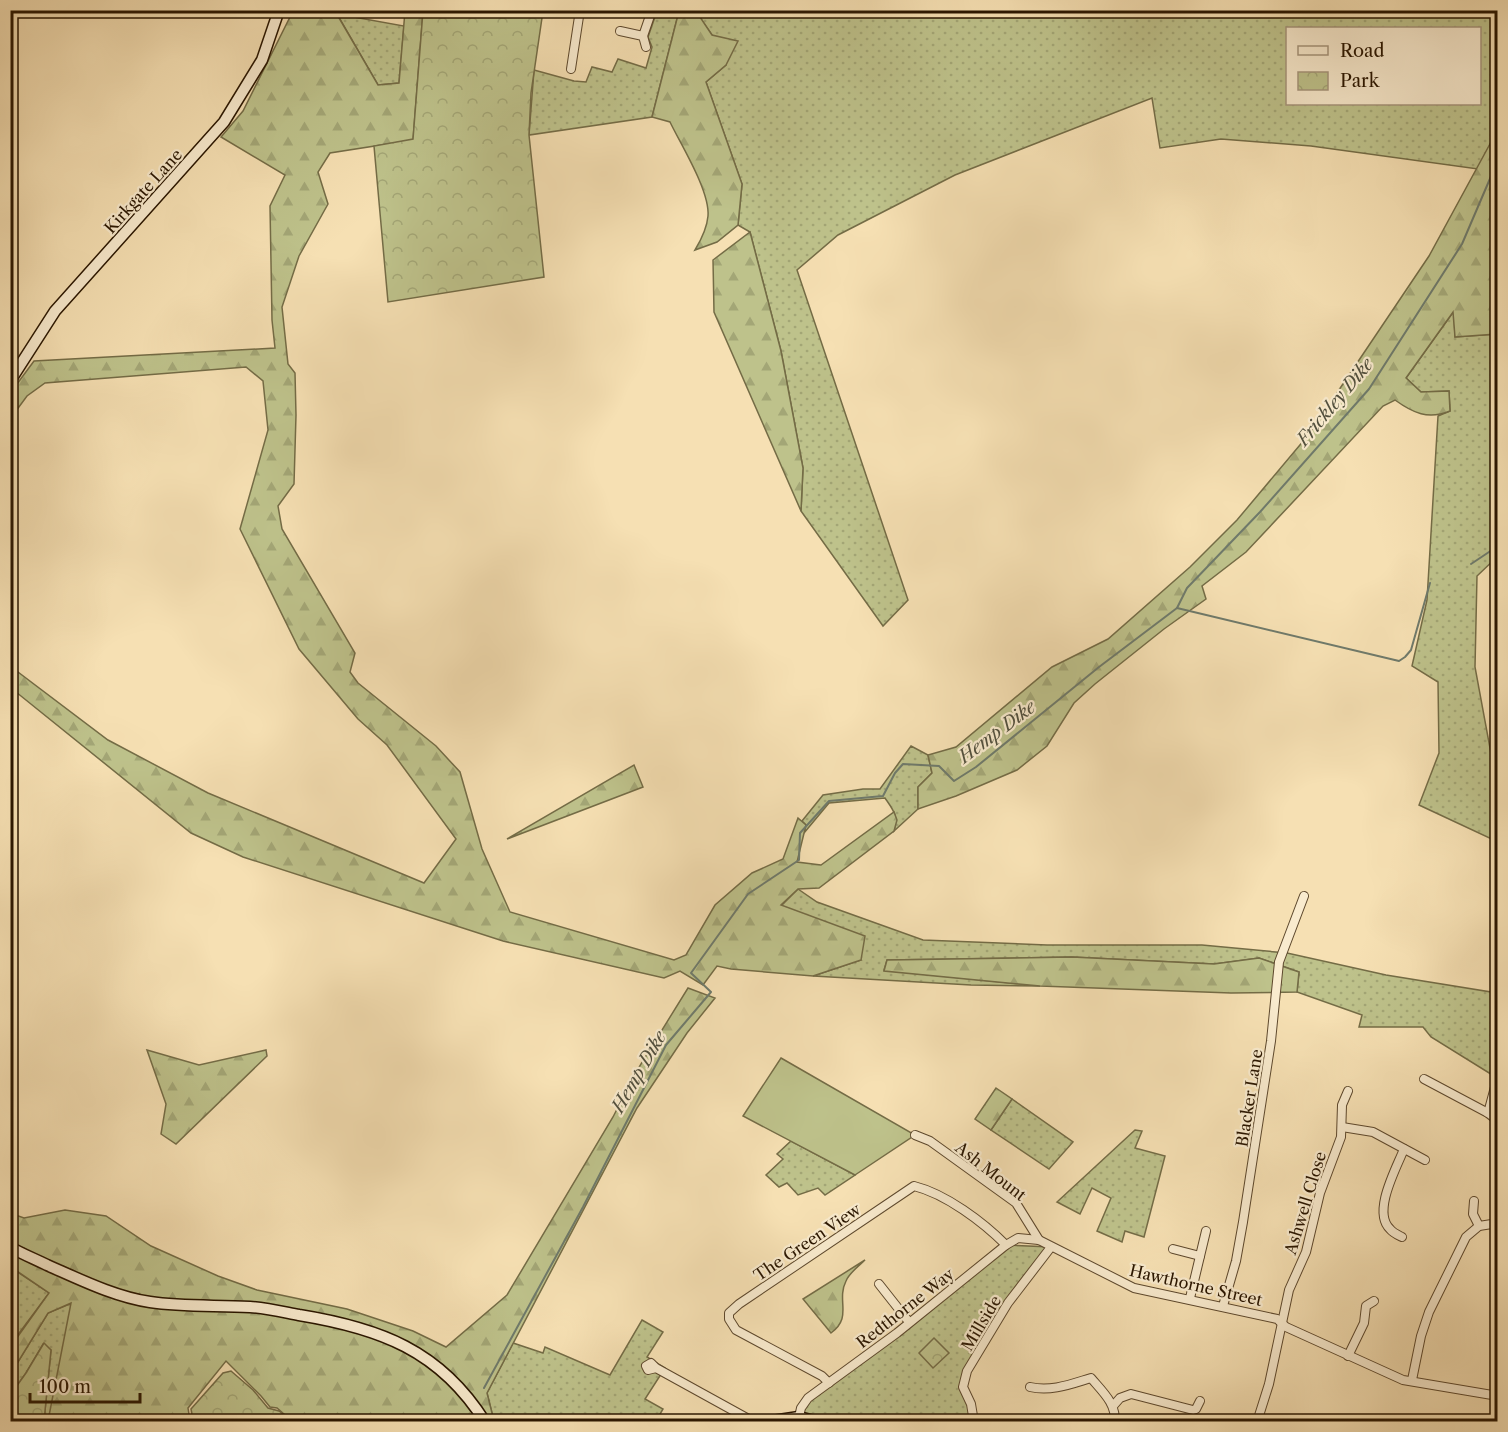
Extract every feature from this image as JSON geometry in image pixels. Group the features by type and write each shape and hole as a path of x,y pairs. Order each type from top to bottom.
{"street":[{"path":"571,69 580,10"},
{"path":"646,47 643,36 652,10"},
{"name":"Kirkgate Lane","path":"10,381 55,311 224,122 262,60 281,11"},
{"path":"620,31 643,36"},
{"name":"Blacker Lane","path":"1223,1306 1242,1230 1272,1041 1277,972 1304,896"},
{"path":"1488,1113 1497,1076"},
{"path":"1424,1079 1488,1113 1497,1121"},
{"name":"Ashwell Close","path":"1257,1422 1269,1384 1289,1290 1306,1252 1317,1203 1341,1137 1342,1105 1348,1091"},
{"path":"1342,1127 1373,1132 1425,1160"},
{"name":"Ash Mount","path":"915,1135 930,1141 1016,1203 1040,1240"},
{"path":"1402,1237 1390,1230 1386,1224 1383,1217 1383,1204 1404,1149"},
{"name":"The Green View","path":"829,1383 822,1376 736,1330 729,1319 732,1309 914,1186 929,1190 989,1228 1006,1245"},
{"path":"1474,1201 1473,1214 1479,1226"},
{"path":"1412,1380 1421,1336 1429,1312 1466,1236 1479,1226 1497,1223"},
{"path":"1190,1298 1206,1231"},
{"name":"Redthorne Way","path":"799,1417 801,1408 808,1398 1006,1245 1018,1238 1040,1240"},
{"name":"Hawthorne Street","path":"1040,1240 1134,1288 1277,1318 1286,1327 1403,1380 1497,1396"},
{"path":"10,1247 77,1278 147,1302 180,1306 252,1307 352,1325 382,1335 421,1354 459,1386 485,1422"},
{"name":"Millside","path":"974,1422 971,1404 963,1387 967,1371 1008,1303 1051,1247"},
{"path":"1173,1249 1200,1256"},
{"path":"879,1284 909,1322"},
{"path":"1348,1356 1364,1323 1365,1306 1374,1301"},
{"path":"656,1368 754,1422"},
{"path":"1030,1387 1054,1388 1091,1378 1113,1406 1114,1422"},
{"path":"1113,1406 1120,1398 1131,1394 1193,1410 1200,1401"},
{"path":"766,1422 799,1417 818,1422"}],"green space":[{"path":"713,10 1028,10 1046,13 1047,10 1497,11 1497,131 1478,169 1311,146 1221,139 1160,148 1152,98 955,175 838,235 797,270 908,600 883,626 801,511 803,468 781,351 750,232 738,225 742,184 706,82 726,65 712,35 700,18"},
{"path":"293,11 335,11 378,85 399,83 405,11 423,11 413,140 330,153 318,172 328,204 299,256 282,307 288,364 295,373 296,415 294,484 278,506 282,529 355,653 350,672 358,683 436,746 460,772 482,849 510,912 674,960 686,955 715,905 752,873 783,859 798,818 806,825 797,862 821,865 894,812 897,820 894,831 819,888 798,889 781,905 865,936 861,960 813,976 717,966 703,985 680,971 664,978 503,941 243,857 191,833 11,688 10,666 108,740 208,793 424,883 456,839 387,745 358,719 299,649 240,529 268,430 263,381 246,367 45,383 27,396 10,419 11,392 34,361 275,348 272,320 270,206 285,175 221,137 243,111"},
{"path":"423,11 543,11 531,93 529,135 544,277 388,302 374,146 413,139"},
{"path":"657,11 679,11 652,117 529,135 534,70 586,82 592,67 612,72 618,59 646,68 652,47 648,37"},
{"path":"679,11 696,11 712,35 738,41 726,65 706,82 742,184 738,225 717,242 695,250 708,216 700,181 670,122 652,117"},
{"path":"337,14 404,26 399,83 378,85"},
{"path":"1497,131 1497,334 1455,337 1453,312 1406,378 1421,392 1449,391 1450,411 1435,415 1421,414 1395,400 1383,406 1246,552 1202,586 1206,599 1164,629 1074,703 1047,746 1017,770 956,796 918,809 918,787 932,773 928,755 956,747 1052,667 1108,639 1190,567 1237,520 1310,433 1429,256"},
{"path":"750,232 781,351 803,468 801,511 714,312 713,260"},
{"path":"1454,311 1455,337 1497,334 1497,557 1477,576 1475,667 1497,786 1497,846 1494,840 1419,805 1439,753 1438,682 1412,666 1427,600 1438,416 1450,411 1449,391 1421,392 1406,378"},
{"path":"911,746 928,755 932,773 918,787 918,809 894,831 896,821 894,813 885,798 829,803 804,833 806,825 802,821 823,795 880,789"},
{"path":"634,765 643,787 507,839"},
{"path":"798,889 817,902 923,940 1047,945 1202,945 1287,953 1386,975 1497,993 1498,1059 1494,1076 1431,1037 1423,1027 1359,1027 1362,1015 1297,992 1299,972 1259,958 1214,964 1072,957 887,960 884,970 1040,986 971,985 813,976 861,960 781,906"},
{"path":"1072,957 1214,964 1259,958 1299,972 1297,992 1231,993 1040,986 884,971 887,960"},
{"path":"688,988 715,998 687,1033 637,1108 487,1393 494,1421 292,1421 277,1408 270,1407 226,1361 188,1408 190,1421 48,1421 71,1303 48,1313 13,1370 11,1369 11,1346 49,1293 11,1267 10,1213 24,1218 65,1210 106,1216 151,1246 218,1276 257,1290 347,1309 413,1331 446,1347 507,1295 613,1117 636,1072"},
{"path":"147,1050 199,1065 266,1050 267,1056 176,1144 161,1134 166,1104"},
{"path":"781,1058 915,1135 855,1175 743,1116"},
{"path":"996,1088 1012,1099 991,1130 975,1119"},
{"path":"1012,1099 1073,1142 1049,1169 991,1130"},
{"path":"1135,1130 1142,1131 1135,1148 1165,1156 1144,1237 1125,1231 1122,1242 1097,1231 1111,1198 1092,1188 1080,1214 1057,1202"},
{"path":"791,1141 855,1175 825,1195 818,1188 798,1195 787,1183 779,1187 766,1175 783,1159 777,1154"},
{"path":"1006,1245 1051,1247 1029,1273 964,1381 974,1421 818,1422 799,1417 801,1408"},
{"path":"865,1260 847,1278 843,1288 843,1315 838,1327 831,1333 803,1299"},
{"path":"10,1267 49,1293 17,1336 11,1315"},
{"path":"72,1303 50,1421 44,1421 51,1350 43,1344 11,1394 11,1369 13,1370 48,1313"},
{"path":"642,1320 663,1332 647,1357 665,1368 645,1399 663,1409 656,1421 494,1421 487,1393 513,1343 543,1353 545,1347 610,1375"},
{"path":"934,1338 949,1353 933,1368 919,1353"},
{"path":"44,1343 51,1350 44,1421 11,1421 11,1394"},
{"path":"231,1371 253,1390 268,1408 279,1411 292,1421 193,1421 191,1409 223,1373"}],"waterway":[{"name":"Frickley Dike","path":"1177,608 1187,588 1260,512 1369,389 1462,244 1498,160"},
{"name":"Hemp Dike","path":"1471,564 1498,546"},
{"name":"Hemp Dike","path":"484,1388 583,1207 666,1045 711,992 691,973 748,894 799,860 800,833 829,801 883,796 895,773 903,764 939,766 954,781 976,767 1099,667 1177,608 1399,661 1411,650 1430,583"}]}
